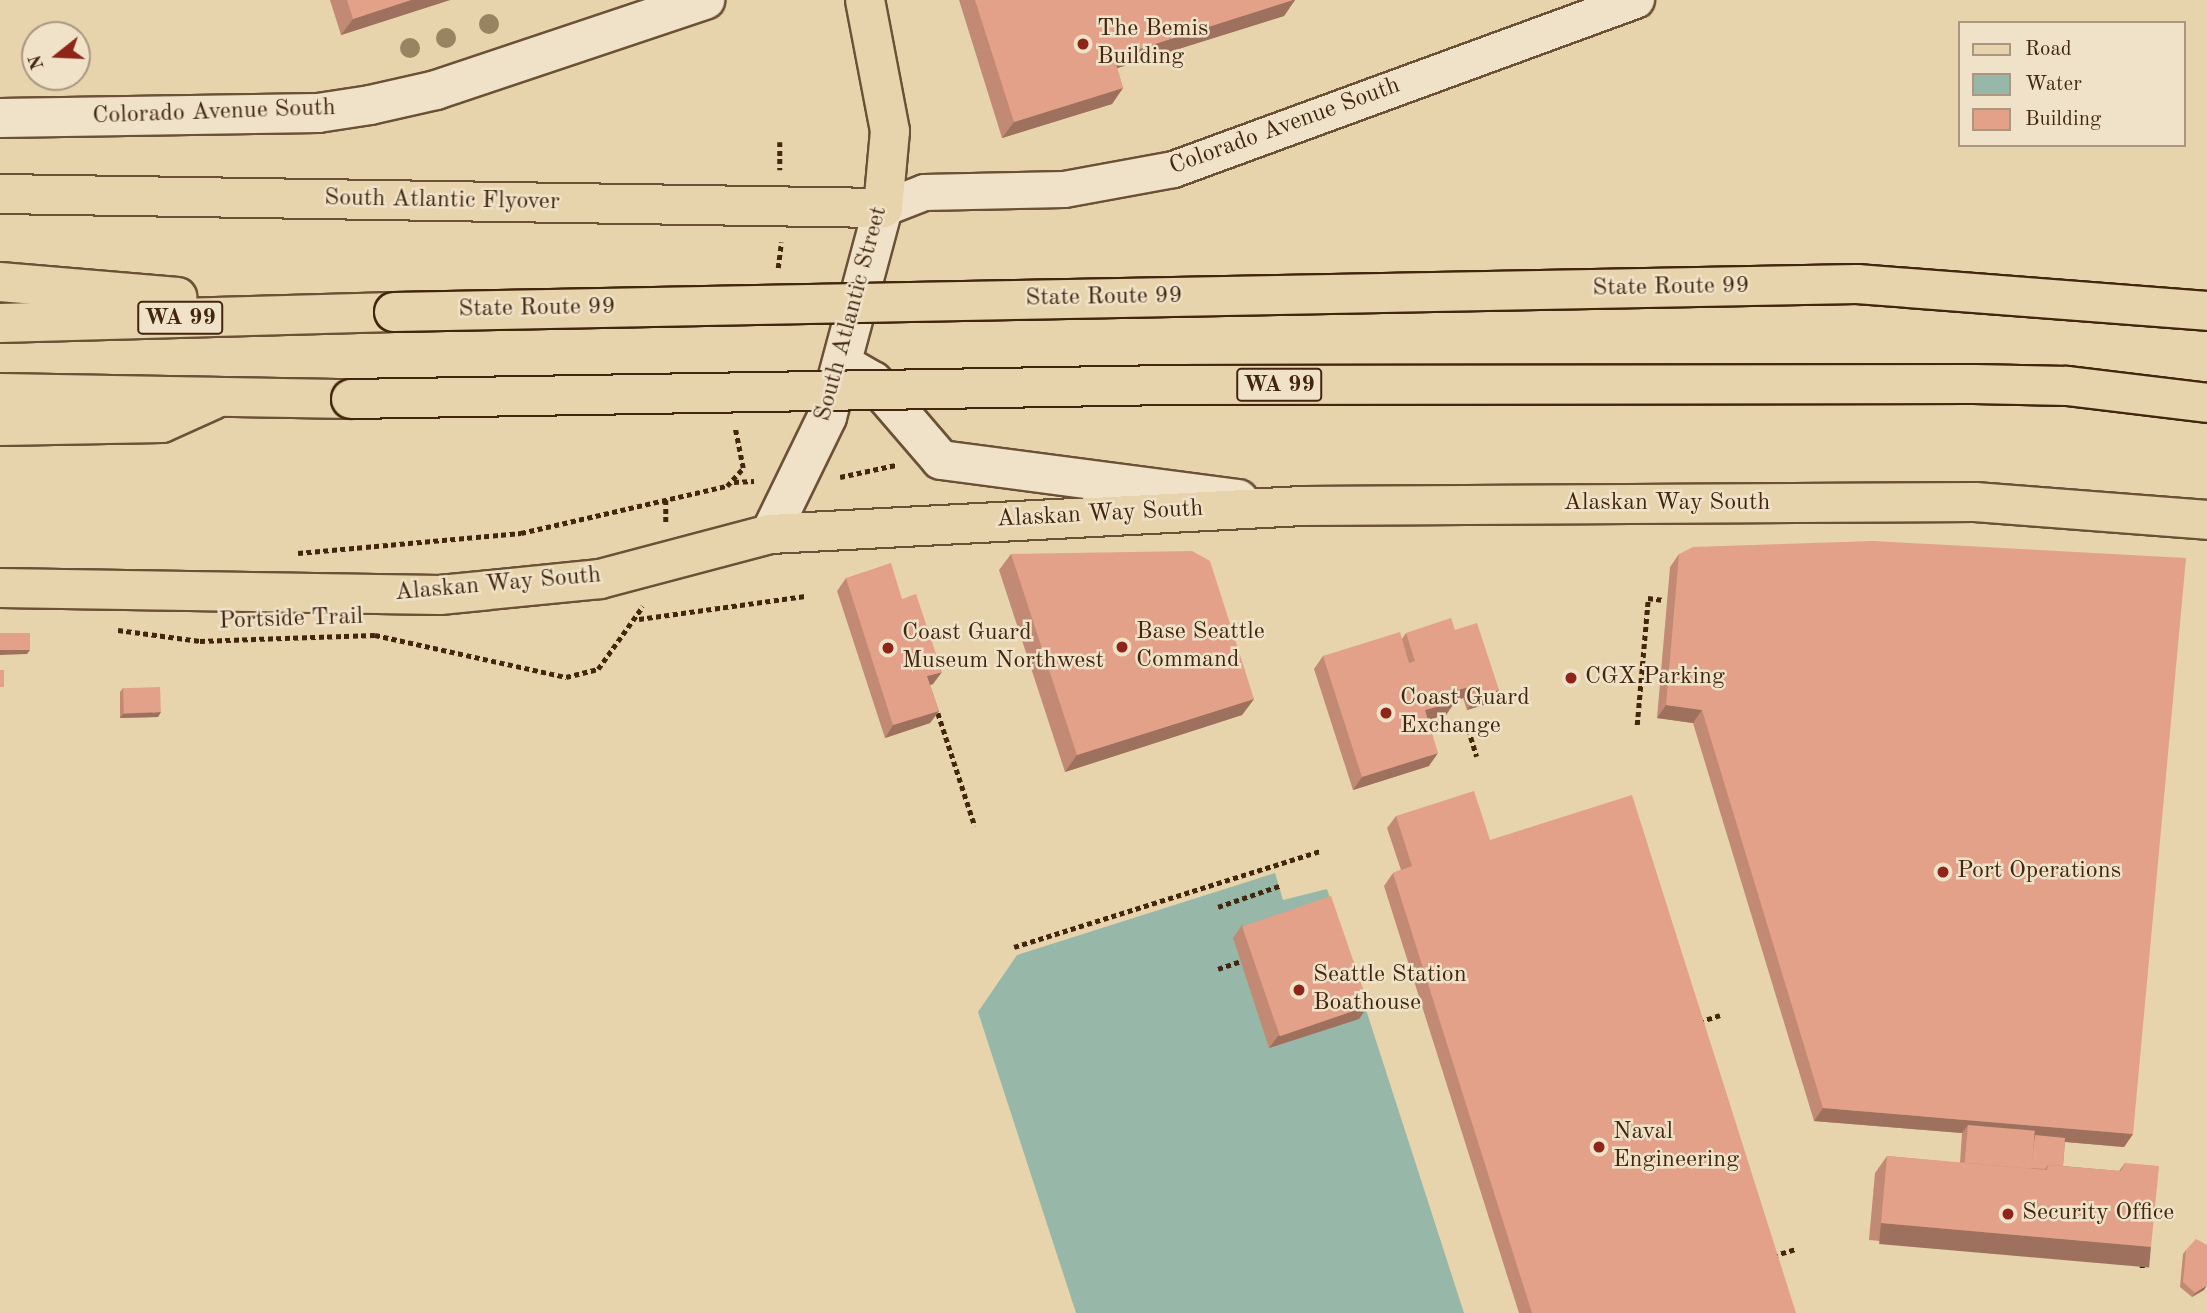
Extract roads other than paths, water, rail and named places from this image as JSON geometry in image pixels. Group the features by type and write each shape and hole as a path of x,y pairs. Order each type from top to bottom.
{"main road":[{"name":"Colorado Avenue South","path":"0,118 318,113 370,105 436,90 705,0"},
{"name":"South Atlantic Street","path":"770,534 811,455 843,364 883,208 890,131 865,0"},
{"name":"South Atlantic Flyover","path":"0,194 883,208"},
{"path":"0,282 360,313"},
{"name":"State Route 99","path":"0,323 360,313 1857,284 2207,311"},
{"path":"843,364 873,381 941,460 1302,506"},
{"name":"WA 99","path":"0,393 351,399 1166,386 1974,384 2067,386 2207,402"},
{"path":"0,426 162,423 224,395"},
{"name":"Alaskan Way South","path":"0,588 440,595 600,579 770,534 1302,506 1975,502 2207,520"}],"street":[{"name":"Colorado Avenue South","path":"883,208 924,192 1065,189 1185,165 1636,0"}],"water":[{"path":"1275,873 1283,900 1327,889 1464,1313 1076,1313 978,1012 1017,955"}],"place":[{"name":"The Bemis Building","path":"1083,44"},
{"name":"Base Seattle Command","path":"1122,647"},
{"name":"Coast Guard Museum Northwest","path":"888,648"},
{"name":"CGX Parking","path":"1571,678"},
{"name":"Coast Guard Exchange","path":"1386,713"},
{"name":"Port Operations","path":"1943,872"},
{"name":"Seattle Station Boathouse","path":"1299,990"},
{"name":"Naval Engineering","path":"1599,1147"},
{"name":"Security Office","path":"2008,1214"}]}
